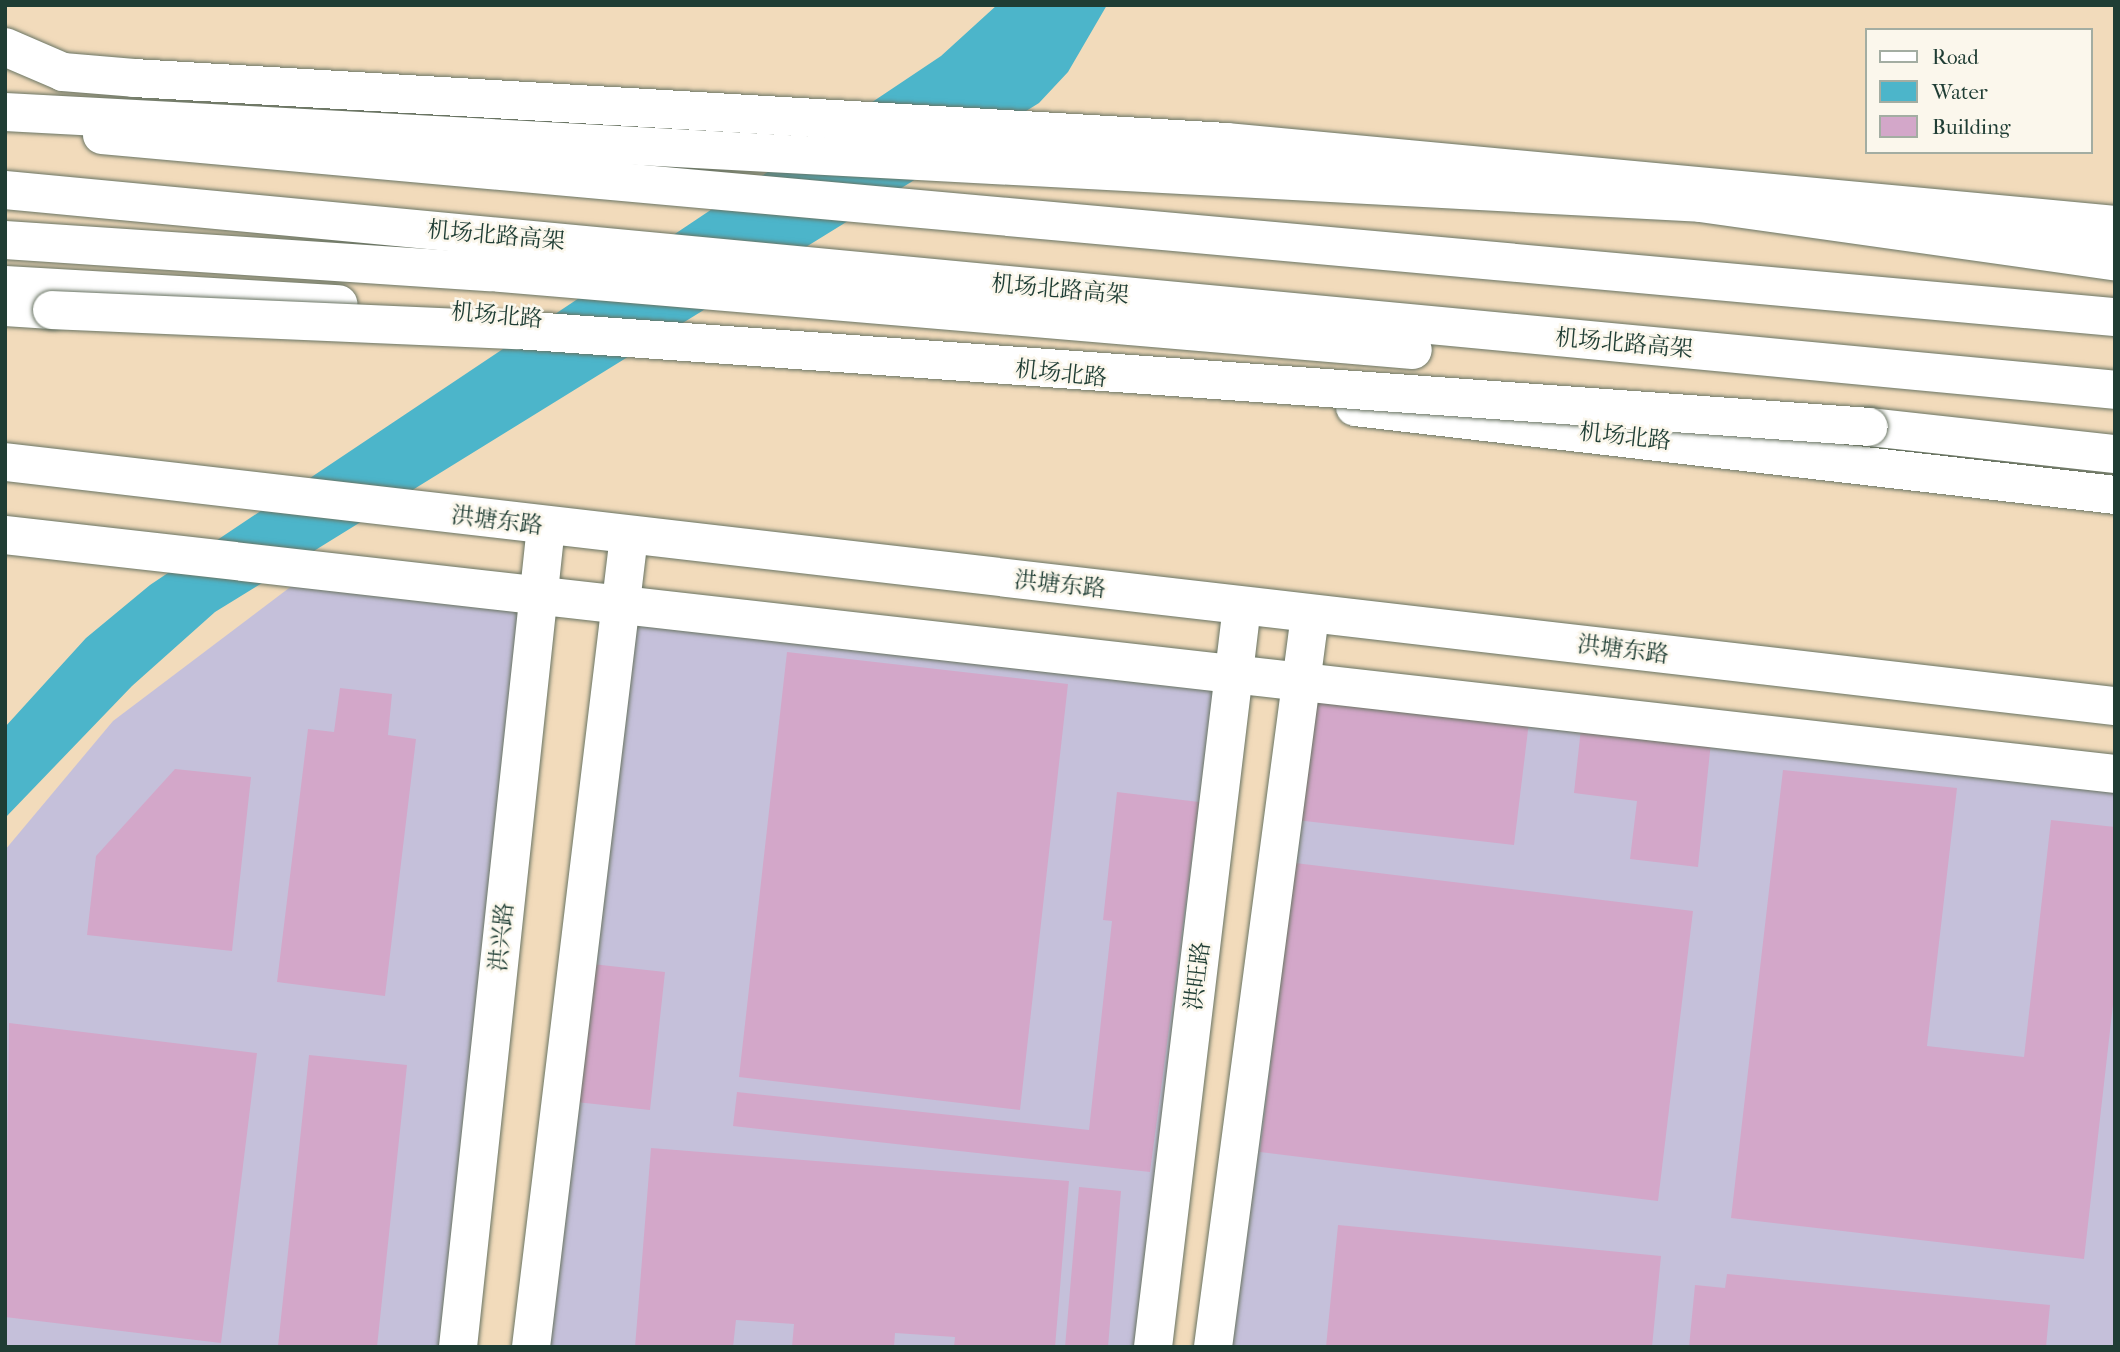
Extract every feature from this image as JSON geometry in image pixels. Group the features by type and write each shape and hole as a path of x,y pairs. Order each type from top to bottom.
{"main road":[{"path":"5,47 63,72 122,78 1226,142 2115,225"},
{"path":"5,112 1700,204 2115,261"},
{"path":"5,127 679,184 2115,317"},
{"name":"机场北路高架","path":"5,190 2115,390"},
{"name":"机场北路高架","path":"5,240 490,272 2115,410"},
{"name":"机场北路","path":"5,285 400,307 664,330 2115,495"},
{"path":"5,307 587,335 1827,422 2115,454"},
{"name":"洪塘东路","path":"5,462 2115,706"},
{"name":"洪兴路","path":"458,1347 545,526"},
{"path":"5,535 2115,774"},
{"path":"531,1347 629,536"},
{"name":"洪旺路","path":"1153,1347 1242,606"},
{"path":"1213,1347 1310,614"}],"shaded area":[{"path":"293,585 524,604 445,1347 5,1347 5,850 113,721"},
{"path":"628,616 1222,683 1141,1347 540,1347"},
{"path":"1307,689 2115,786 2115,1347 1222,1347"}],"water":[{"path":"997,5 1107,5 1068,72 1039,103 215,612 132,686 5,818 5,727 86,638 150,585 941,56"}],"building":[{"path":"787,652 1068,684 1020,1110 739,1077"},
{"path":"340,688 392,694 388,735 416,739 385,996 277,982 308,729 334,732"},
{"path":"1310,696 1529,722 1514,845 1296,820"},
{"path":"1581,728 1711,742 1698,867 1630,859 1637,801 1574,793"},
{"path":"175,769 251,777 232,951 87,935 96,856"},
{"path":"1783,770 1957,788 1927,1046 2024,1057 2051,820 2115,827 2115,987 2084,1259 1731,1218"},
{"path":"1117,792 1199,802 1150,1172 733,1126 737,1092 1089,1130 1112,921 1103,920"},
{"path":"1295,863 1693,911 1658,1201 1260,1152"},
{"path":"592,964 665,972 650,1110 576,1102"},
{"path":"9,1023 257,1053 221,1343 5,1317"},
{"path":"309,1055 407,1065 377,1347 278,1346"},
{"path":"651,1148 1069,1181 1055,1347 954,1347 955,1337 895,1333 894,1347 792,1347 794,1324 736,1320 733,1347 635,1347"},
{"path":"1079,1187 1121,1191 1108,1347 1065,1347"},
{"path":"1338,1225 1661,1256 1652,1347 1326,1347"},
{"path":"1727,1274 2050,1305 2046,1347 1689,1347 1695,1285 1725,1288"}]}
